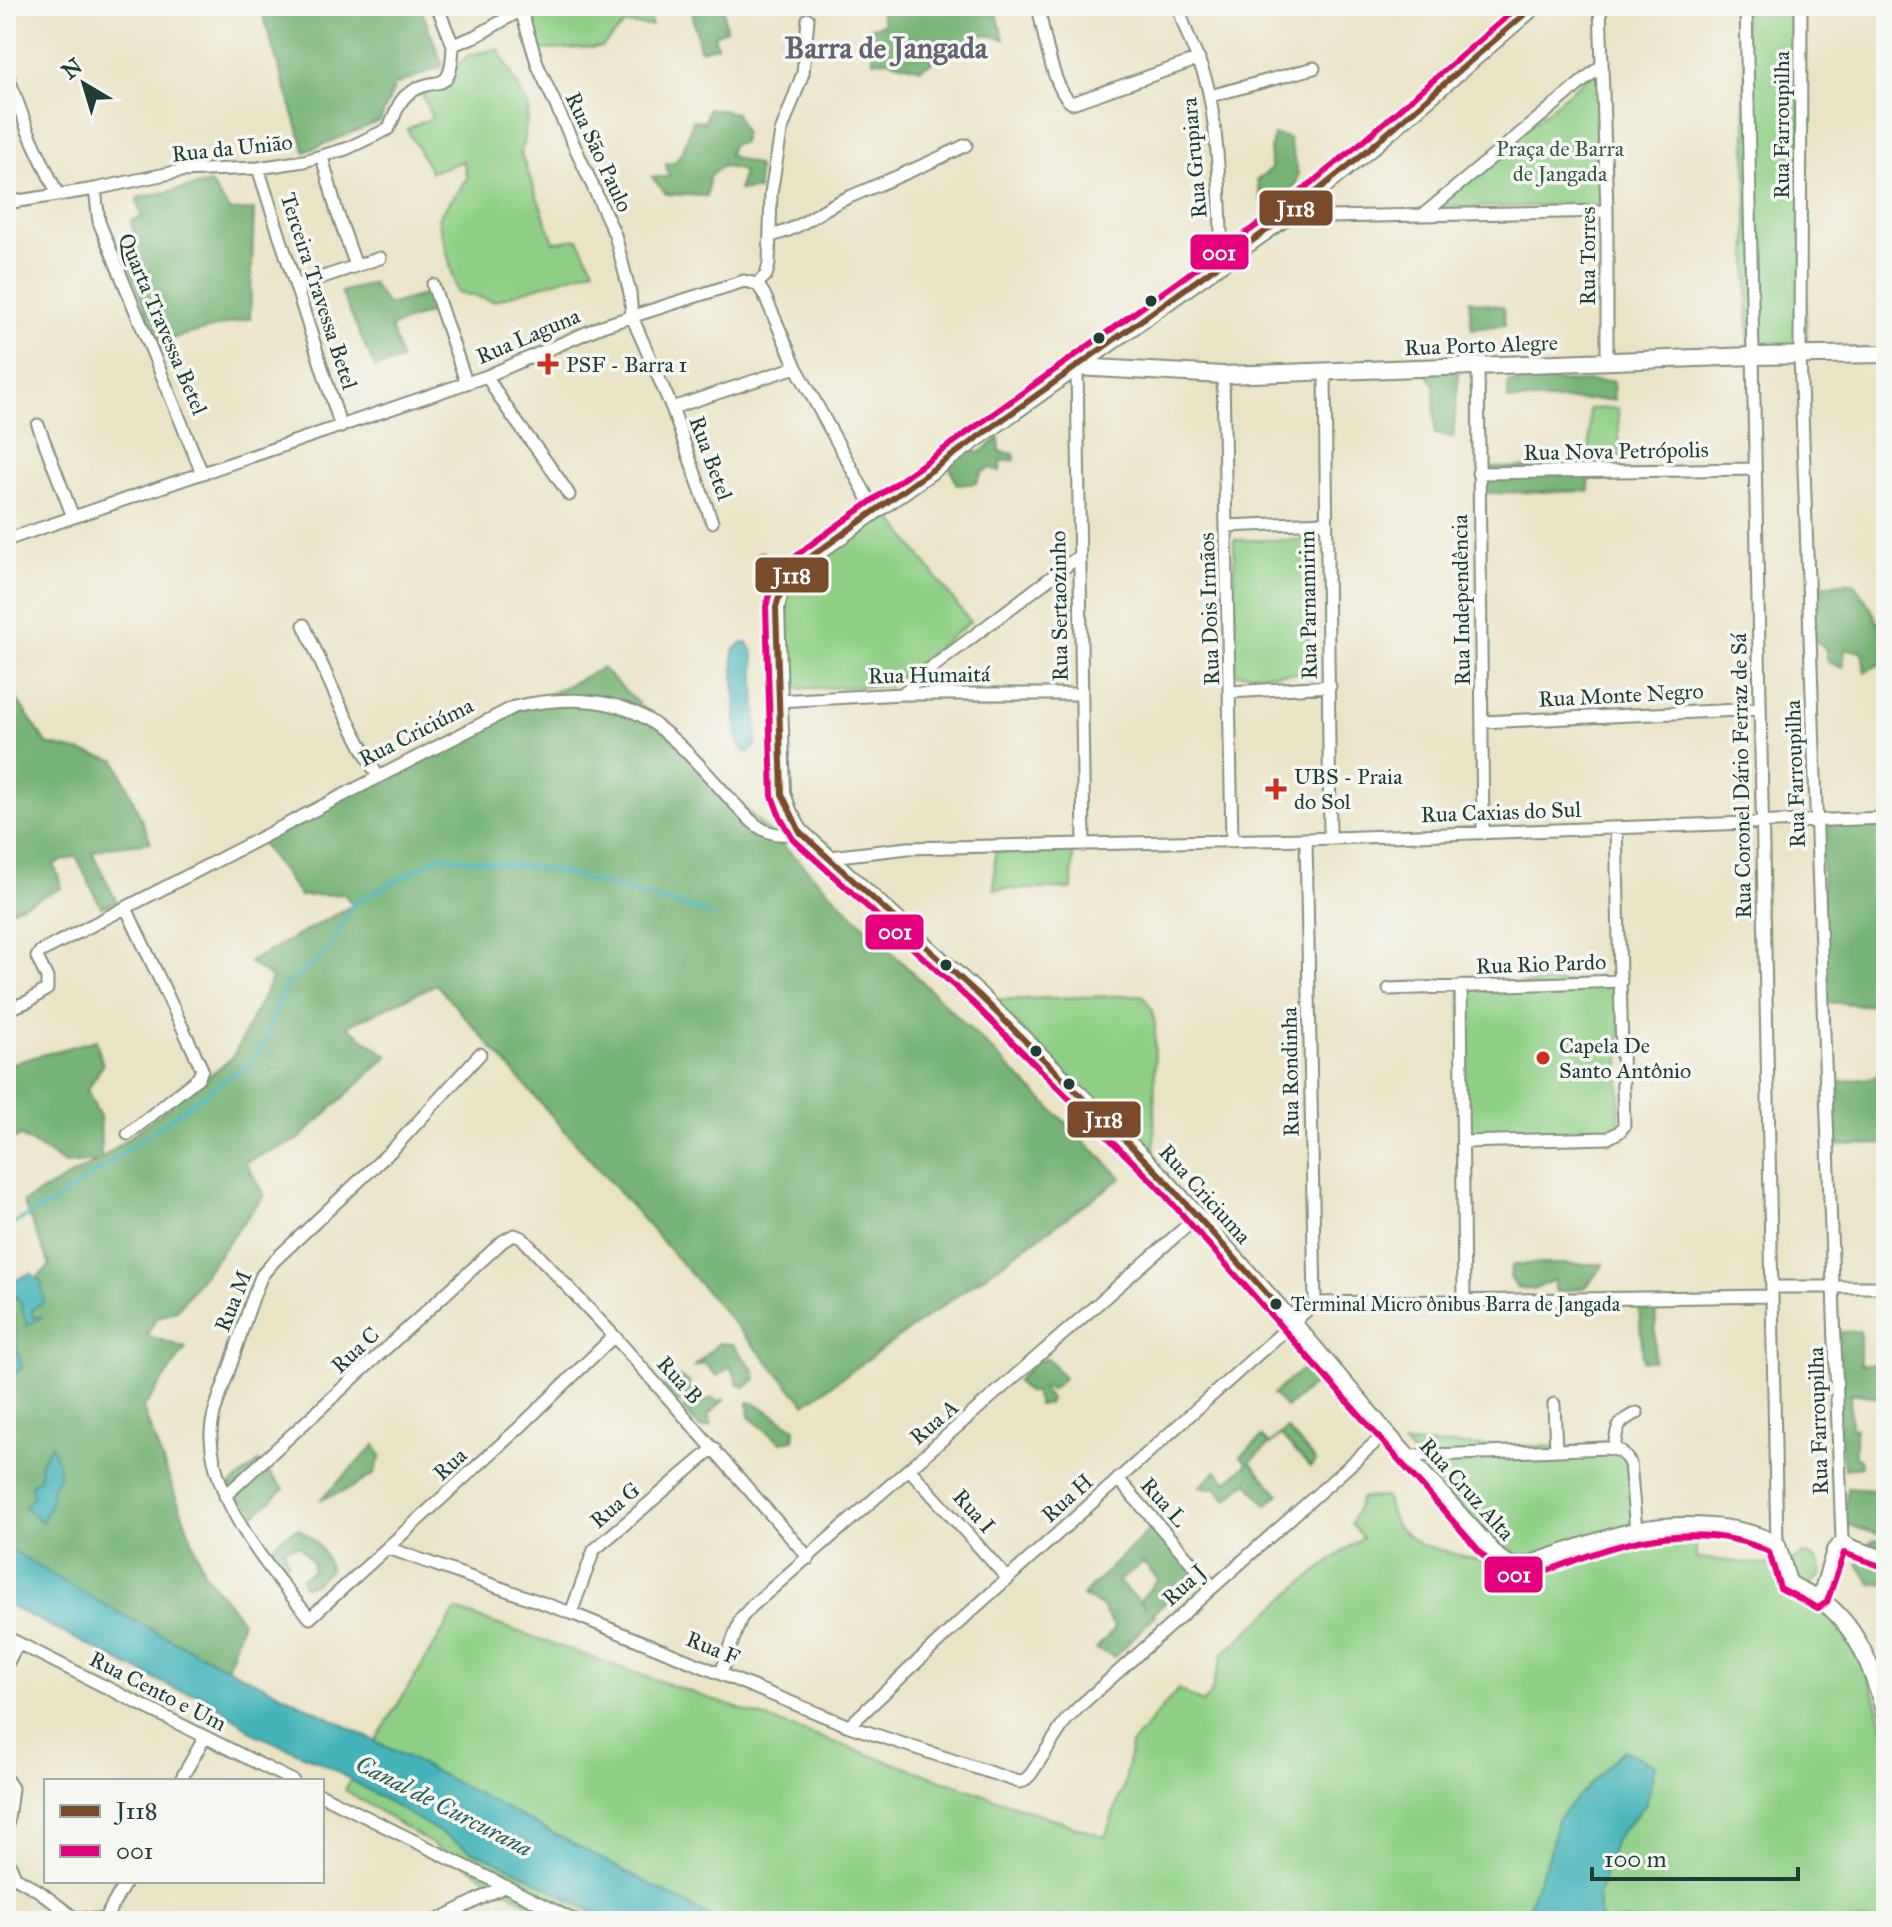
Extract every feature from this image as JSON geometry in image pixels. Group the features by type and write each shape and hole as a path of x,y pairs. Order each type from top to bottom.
{"main road":[{"path":"784,580 875,511 1284,218 1392,129 1528,8"},
{"name":"Rua Porto Alegre","path":"1077,367 1223,375 1886,354"},
{"name":"Rua Criciuma","path":"784,580 776,608 782,794 800,832 981,997 1163,1178 1276,1304"},
{"name":"Rua Cruz Alta","path":"1276,1304 1498,1558 1511,1566 1527,1565 1636,1531 1676,1528 1729,1530 1755,1533 1777,1545"},
{"path":"1777,1545 1788,1582 1818,1598 1843,1621 1857,1641 1882,1691 1886,1718"}],"street":[{"path":"437,6 453,45 478,35 520,8"},
{"path":"1038,6 1054,71 1063,96 1069,102 1079,102 1199,59"},
{"name":"Rua Grupiara","path":"1179,6 1188,40 1199,59 1210,96 1222,264"},
{"name":"Rua Torres","path":"1600,6 1607,211 1607,363"},
{"name":"Rua Coronel Dário Ferraz de Sá","path":"1746,6 1777,1545"},
{"name":"Rua Farroupilha","path":"1801,6 1800,355 1842,1540"},
{"name":"Rua São Paulo","path":"520,8 538,66 615,235 630,293 632,317"},
{"path":"808,19 803,73 781,132 771,193 766,275 757,284 796,367 875,511"},
{"name":"Rua da União","path":"6,203 190,170 258,168 322,157 388,129 405,96 450,75 453,45"},
{"path":"1424,214 1601,66"},
{"path":"1210,96 1314,68"},
{"path":"6,71 28,131 57,193"},
{"path":"770,236 799,227 845,198 919,169 966,145"},
{"path":"322,157 356,266"},
{"name":"Terceira Travessa Betel","path":"258,168 341,427"},
{"name":"Quarta Travessa Betel","path":"95,189 99,222 202,473"},
{"path":"1284,218 1607,211"},
{"path":"296,286 380,258"},
{"name":"Rua Laguna","path":"6,540 487,376 590,331 729,284 744,281 757,284"},
{"path":"433,285 466,382"},
{"name":"Rua Betel","path":"632,317 672,408 712,522"},
{"name":"Rua Independência","path":"1478,366 1483,832"},
{"name":"Rua Betel","path":"672,408 796,367"},
{"name":"Rua Sertaozinho","path":"1077,367 1084,845"},
{"name":"Rua Parnamirim","path":"1325,372 1330,838"},
{"name":"Rua Dois Irmãos","path":"1223,375 1232,841"},
{"path":"487,376 510,416 569,495"},
{"path":"38,425 73,517"},
{"name":"Rua Nova Petrópolis","path":"1478,473 1755,469"},
{"path":"1226,526 1326,522"},
{"path":"902,694 930,669 1078,557"},
{"path":"765,558 784,580"},
{"path":"304,625 378,777"},
{"path":"1231,692 1330,686"},
{"name":"Rua Humaitá","path":"778,701 902,694 1080,694"},
{"name":"Rua Criciúma","path":"6,1010 41,995 47,989 47,978 38,961 40,952 514,707 555,700 620,707 647,719 688,754 754,824 768,832 785,835 800,832"},
{"name":"Rua Monte Negro","path":"1483,722 1760,709"},
{"name":"Rua Caxias do Sul","path":"830,857 908,848 1306,839 1886,818"},
{"name":"Rua Rio Pardo","path":"1464,1142 1608,1138 1624,1126 1616,828"},
{"name":"Rua Rondinha","path":"1306,839 1315,1303"},
{"path":"126,908 202,1069 199,1077 128,1134"},
{"name":"Rua Rio Pardo","path":"1389,989 1621,981"},
{"name":"Rua Rio Pardo","path":"1461,986 1464,1301"},
{"name":"Rua M","path":"310,1618 281,1584 225,1496 214,1464 211,1435 217,1406 262,1275 394,1148 480,1054"},
{"name":"Rua A","path":"721,1673 741,1618 1196,1218"},
{"name":"Rua C","path":"225,1496 503,1241 514,1235"},
{"name":"Rua B","path":"514,1235 522,1238 614,1336 809,1558"},
{"path":"1315,1303 1772,1292 1833,1286 1886,1287"},
{"name":"Rua H","path":"849,1726 889,1686 1315,1303"},
{"name":"Rua","path":"310,1618 614,1336"},
{"path":"1554,1404 1556,1450"},
{"path":"1614,1449 1618,1425 1623,1418 1637,1413"},
{"name":"Rua J","path":"1024,1781 1066,1720 1386,1433"},
{"name":"Rua G","path":"571,1613 594,1550 714,1448"},
{"path":"1408,1456 1556,1450 1621,1451 1630,1463 1636,1531"},
{"name":"Rua I","path":"910,1470 1008,1579"},
{"name":"Rua L","path":"1118,1479 1212,1586"},
{"path":"1818,1598 1833,1549 1842,1540 1886,1557"},
{"name":"Rua F","path":"388,1548 571,1613 849,1726 1014,1781 1024,1781"},
{"name":"Rua Cento e Um","path":"6,1637 289,1779"},
{"path":"6,1666 18,1643"},
{"path":"181,1779 205,1737"},
{"path":"6,1779 12,1788 6,1835"},
{"path":"324,1796 575,1921"},
{"path":"6,1842 10,1878 39,1891 69,1919 108,1920 125,1883"},
{"path":"436,1921 505,1886"}],"green space":[{"path":"260,6 420,6 443,66 395,85 380,121 305,152"},
{"path":"526,6 645,6 652,26 625,24 602,47 542,50"},
{"path":"691,6 719,6 724,12 726,30 714,35 717,46 700,50"},
{"path":"892,6 971,6 977,12 997,14 1004,39 984,34 920,69 888,60 873,61 868,28 884,24 880,12"},
{"path":"1744,6 1798,6 1807,349 1749,350"},
{"path":"499,49 529,109 521,154 554,242 578,239 594,269 493,301 457,292 438,218 467,178 463,161 431,172 407,129 432,118 422,93 469,55"},
{"name":"Praça de Barra de Jangada","path":"1602,65 1606,206 1432,207"},
{"path":"708,108 736,113 744,133 742,143 733,144 728,155 758,166 758,190 739,190 743,171 722,166 709,177 707,196 666,194 652,177 669,177 666,164 675,162 684,148 693,120 705,122"},
{"path":"1274,135 1289,138 1298,174 1295,190 1262,203 1257,180 1271,169 1270,150"},
{"path":"210,183 230,211 254,210 250,318 159,342 163,355 119,241 134,236 131,221 141,218 137,198"},
{"path":"372,283 387,305 427,294 431,312 391,327 401,360 375,368 341,292"},
{"path":"1469,300 1503,307 1505,325 1472,329"},
{"path":"1430,366 1459,372 1453,437 1435,434 1434,384 1428,376"},
{"path":"1613,381 1614,400 1508,400 1508,382"},
{"path":"1618,408 1620,461 1590,462 1589,409"},
{"path":"999,438 1000,452 1014,454 1015,460 1001,461 1000,472 991,468 982,472 976,483 957,485 949,464 969,448 979,453"},
{"path":"1589,467 1589,491 1486,493 1486,468"},
{"path":"879,501 970,622 888,686 774,689 776,583"},
{"path":"1234,540 1308,540 1309,673 1235,674"},
{"path":"1853,582 1872,610 1882,639 1882,663 1865,672 1862,651 1845,649 1843,668 1828,662 1825,648 1802,632 1817,586"},
{"path":"602,668 1122,1178 805,1404 436,984 347,1026 388,1056 298,1140 245,1162 264,1195 177,1310 156,1318 147,1335 186,1348 143,1409 205,1574 242,1621 227,1669 71,1588 6,1546 6,1305 50,1266 23,1202 97,1161 65,1164 20,1136 6,1143 6,1062 13,1063 96,1040 103,1065 87,1090 100,1117 101,1159 233,1057 272,978 249,962 353,905 344,894 300,896 259,840"},
{"path":"6,683 47,744 116,760 151,842 92,852 117,902 101,907 76,856 54,864 62,888 6,912"},
{"path":"1886,824 1886,1040 1879,1018 1879,1006 1826,1002 1821,825"},
{"path":"995,851 1073,852 1072,889 994,889"},
{"path":"1621,981 1619,1132 1464,1142 1461,986"},
{"path":"1142,995 1152,1009 1155,1024 1154,1160 992,1000"},
{"path":"1886,1053 1886,1144 1833,1145 1830,1083 1876,1077"},
{"path":"1513,1264 1604,1264 1586,1287 1556,1292 1553,1280 1534,1290 1516,1287 1510,1277"},
{"path":"1651,1307 1656,1314 1654,1361 1643,1361 1639,1308"},
{"path":"1860,1331 1860,1364 1886,1364 1886,1398 1850,1393 1855,1456 1860,1459 1861,1466 1844,1469 1828,1333"},
{"path":"719,1343 732,1344 754,1370 756,1379 745,1387 738,1384 731,1366 717,1376 704,1363 693,1367"},
{"path":"1048,1358 1064,1378 1051,1390 1042,1389 1050,1398 1048,1404 1038,1405 1034,1392 1027,1392 1016,1381 1035,1362"},
{"path":"1306,1366 1321,1378 1286,1408 1273,1394"},
{"path":"679,1377 689,1382 689,1387 701,1403 713,1398 717,1402 725,1399 708,1415 712,1426 700,1428 683,1410 686,1408 681,1402 671,1405 664,1386"},
{"path":"748,1402 757,1404 795,1428 794,1440 781,1442 749,1417"},
{"path":"1287,1429 1316,1461 1310,1467 1280,1435"},
{"path":"1262,1437 1269,1444 1250,1462 1279,1494 1267,1505 1247,1482 1227,1500 1215,1487 1206,1489 1200,1486 1217,1471 1227,1482 1247,1464 1241,1456"},
{"path":"1404,1444 1629,1448 1635,1530 1573,1549 1506,1562"},
{"path":"375,1445 381,1456 374,1474 351,1488 320,1500"},
{"path":"259,1462 284,1489 248,1521 229,1486"},
{"path":"1847,1488 1886,1491 1886,1537 1845,1524"},
{"path":"1385,1497 1396,1526 1420,1545 1486,1562 1501,1574 1527,1579 1655,1537 1695,1538 1696,1558 1772,1565 1785,1587 1829,1614 1857,1654 1872,1686 1886,1738 1886,1921 556,1921 345,1790 456,1610 1105,1837 1125,1782 1131,1745 1178,1689 1202,1703 1210,1696 1223,1654 1300,1585 1362,1537 1351,1524 1361,1498"},
{"path":"1152,1527 1198,1576 1153,1613 1155,1615 1115,1657 1096,1649 1115,1628 1101,1606 1082,1596","holes":["1143,1563 1158,1579 1140,1600 1146,1608 1118,1581"]},
{"path":"298,1528 318,1546 330,1570 314,1584 303,1586 302,1577 313,1571 312,1562 299,1545 284,1548 289,1563 279,1571 268,1551 279,1539"},
{"path":"1876,1540 1886,1543 1886,1583 1871,1584 1858,1564 1875,1550 1869,1543"},
{"path":"1803,1554 1815,1558 1820,1567 1820,1576 1808,1586 1797,1585 1790,1562"}],"water":[{"path":"742,643 748,643 754,654 757,742 754,749 747,753 737,743 733,651"},
{"path":"31,1273 41,1282 44,1302 32,1309 32,1317 41,1317 27,1326 20,1301 8,1289 12,1282"},
{"path":"14,1315 16,1347 22,1367 6,1383 6,1318"},
{"path":"51,1445 59,1477 52,1488 50,1506 42,1522 24,1508 33,1496 31,1485 39,1479 41,1462"},
{"name":"Canal de Curcurana","path":"6,1546 126,1616 332,1719 718,1921 610,1921 512,1868 470,1850 322,1763 255,1734 203,1695 177,1690 6,1604"},
{"path":"1623,1750 1655,1765 1646,1804 1615,1839 1598,1896 1601,1921 1522,1921 1550,1852 1557,1819"}],"waterway":[{"path":"6,1227 58,1200 232,1074 247,1069 265,1042 286,985 328,951 353,904 441,856 552,870 711,914"}],"transit line":[{"name":"001","path":"1519,6 1278,210 806,548 785,567 771,589 766,607 772,796 793,839 974,1004 1156,1185 1497,1571 1522,1575 1535,1573 1619,1546 1662,1537 1728,1538 1769,1552 1780,1588 1818,1608 1827,1602 1844,1553 1883,1567"},
{"name":"J118","path":"1276,1304 1163,1178 981,997 800,832 782,794 776,608 789,579 812,556 1284,218 1534,6"}],"place":[{"name":"PSF - Barra 1","path":"548,364"},
{"name":"UBS - Praia do Sol","path":"1276,789"},
{"name":"Capela De Santo Antônio","path":"1543,1058"},
{"name":"Terminal Micro ônibus Barra de Jangada","path":"1276,1304"}],"district":[{"name":"Barra de Jangada","path":"886,48"}]}
